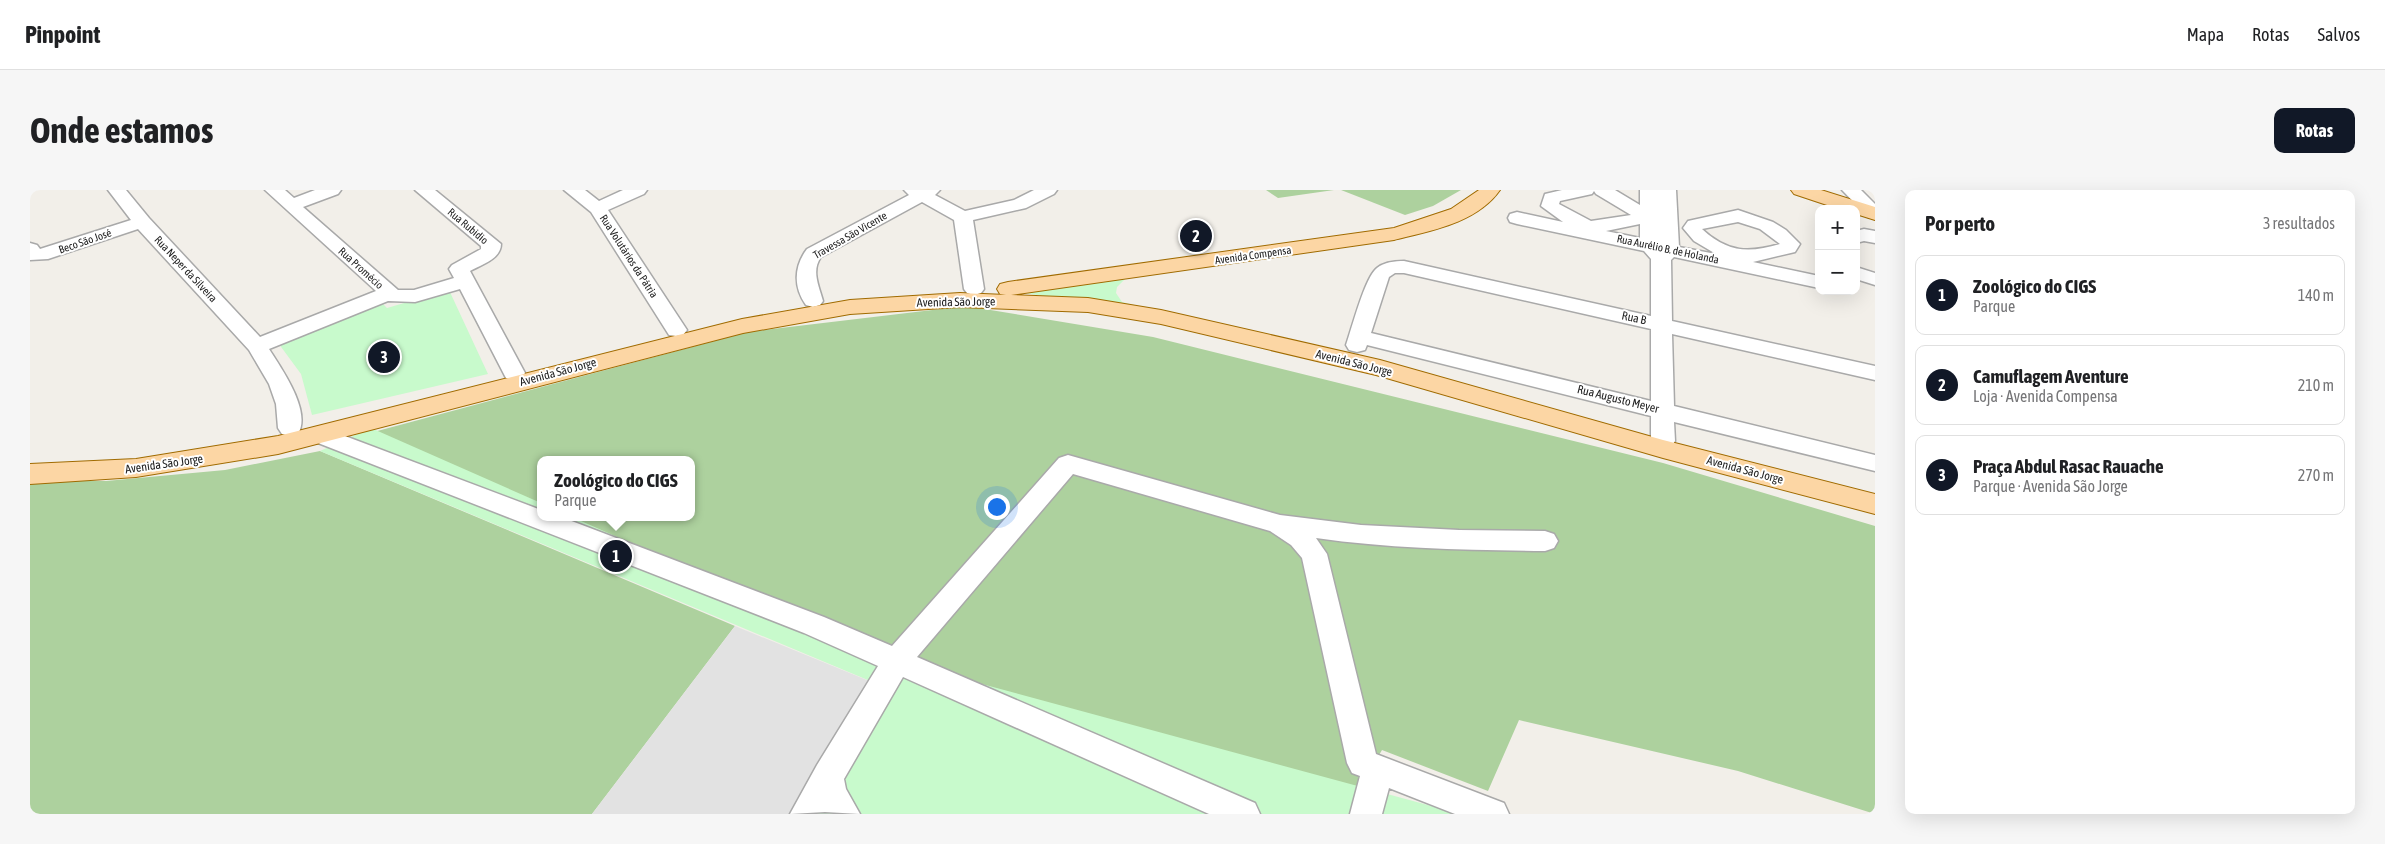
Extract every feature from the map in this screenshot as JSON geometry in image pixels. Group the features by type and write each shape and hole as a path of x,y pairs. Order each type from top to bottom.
{"main road":[{"name":"Avenida Compensa","path":"1004,289 1363,239 1416,229 1450,218 1470,207 1490,190"},
{"path":"1801,190 1874,213"},
{"path":"1155,269 1126,283 1122,290 1126,297 1147,304 1510,396 1695,450 1740,469"},
{"name":"Avenida São Jorge","path":"30,456 57,457 148,451 214,443 290,428 750,312 813,301 898,292 1004,289"},
{"name":"Avenida São Jorge","path":"30,474 136,468 278,445 376,421 672,342 809,313 893,303 960,300 1088,305 1170,319 1380,368 1740,469 1875,504"}],"street":[{"name":"Rua Neper da Silveira","path":"117,190 142,222 257,346 280,384 287,404 290,428"},
{"name":"Rua Promécio","path":"274,190 398,298 406,298 465,282"},
{"path":"291,205 332,190"},
{"name":"Rua Rubidio","path":"424,190 492,247 484,256 460,268 465,282"},
{"name":"Rua Volutários da Pátria","path":"573,190 598,208 676,330"},
{"path":"598,208 638,190"},
{"path":"922,192 963,217 1020,204 1048,190"},
{"path":"1586,190 1551,198 1549,201 1550,206 1586,229 1645,217"},
{"path":"1602,190 1645,217 1692,228 1696,234 1738,260 1788,248 1790,244 1785,238 1755,220 1738,216 1695,225 1692,228"},
{"path":"1649,190 1645,217 1661,251"},
{"path":"1663,440 1661,251 1669,223 1667,190"},
{"path":"1852,190 1874,213"},
{"name":"Travessa São Vicente","path":"813,301 804,268 807,260 814,253 922,192"},
{"path":"963,217 974,289"},
{"name":"Rua Aurélio B. de Holanda","path":"1517,218 1586,229 1661,251 1738,260 1815,281"},
{"name":"Beco São José","path":"30,249 34,255 41,256 142,222"},
{"path":"1860,236 1875,237"},
{"name":"Rua B","path":"1358,341 1380,276 1384,270 1393,267 1404,267 1875,373"},
{"path":"465,282 514,373"},
{"path":"257,346 390,293"},
{"name":"Rua Augusto Meyer","path":"1358,341 1662,410 1875,463"},
{"path":"376,421 368,436 370,444 381,457"},
{"path":"321,435 537,518"},
{"path":"816,801 897,661 1068,464 1279,524 1361,535 1459,540 1545,541"},
{"path":"545,521 814,626 1244,814"},
{"path":"1279,524 1300,538 1314,554 1363,763 1493,814"},
{"path":"1314,554 1322,545 1334,538 1361,535"},
{"path":"1366,814 1378,770"},
{"path":"816,801 828,786 833,798 844,814"}],"green space":[{"path":"1266,190 1334,190 1278,198"},
{"path":"1341,190 1461,190 1433,206 1405,215"},
{"path":"1127,277 1117,287 1116,293 1122,302 1174,315 1017,292"},
{"path":"449,290 488,374 312,415 301,374 276,340 376,297 387,308"},
{"path":"966,306 1153,337 1663,463 1875,526 1875,814 1738,771 1519,720 1488,791 1382,750 1344,814 1239,814 340,441 748,332"},
{"path":"371,428 537,501 537,521 581,521 897,661 1461,814 802,814 882,686 320,451"},
{"path":"320,451 735,626 592,814 30,814 30,481 106,481 225,470"}],"shaded area":[{"path":"735,626 879,685 800,814 592,814"}],"place":[{"name":"Camuflagem Aventure","path":"1196,236"},
{"name":"Praça Abdul Rasac Rauache","path":"384,357"},
{"name":"Zoológico do CIGS","path":"616,556"}]}
